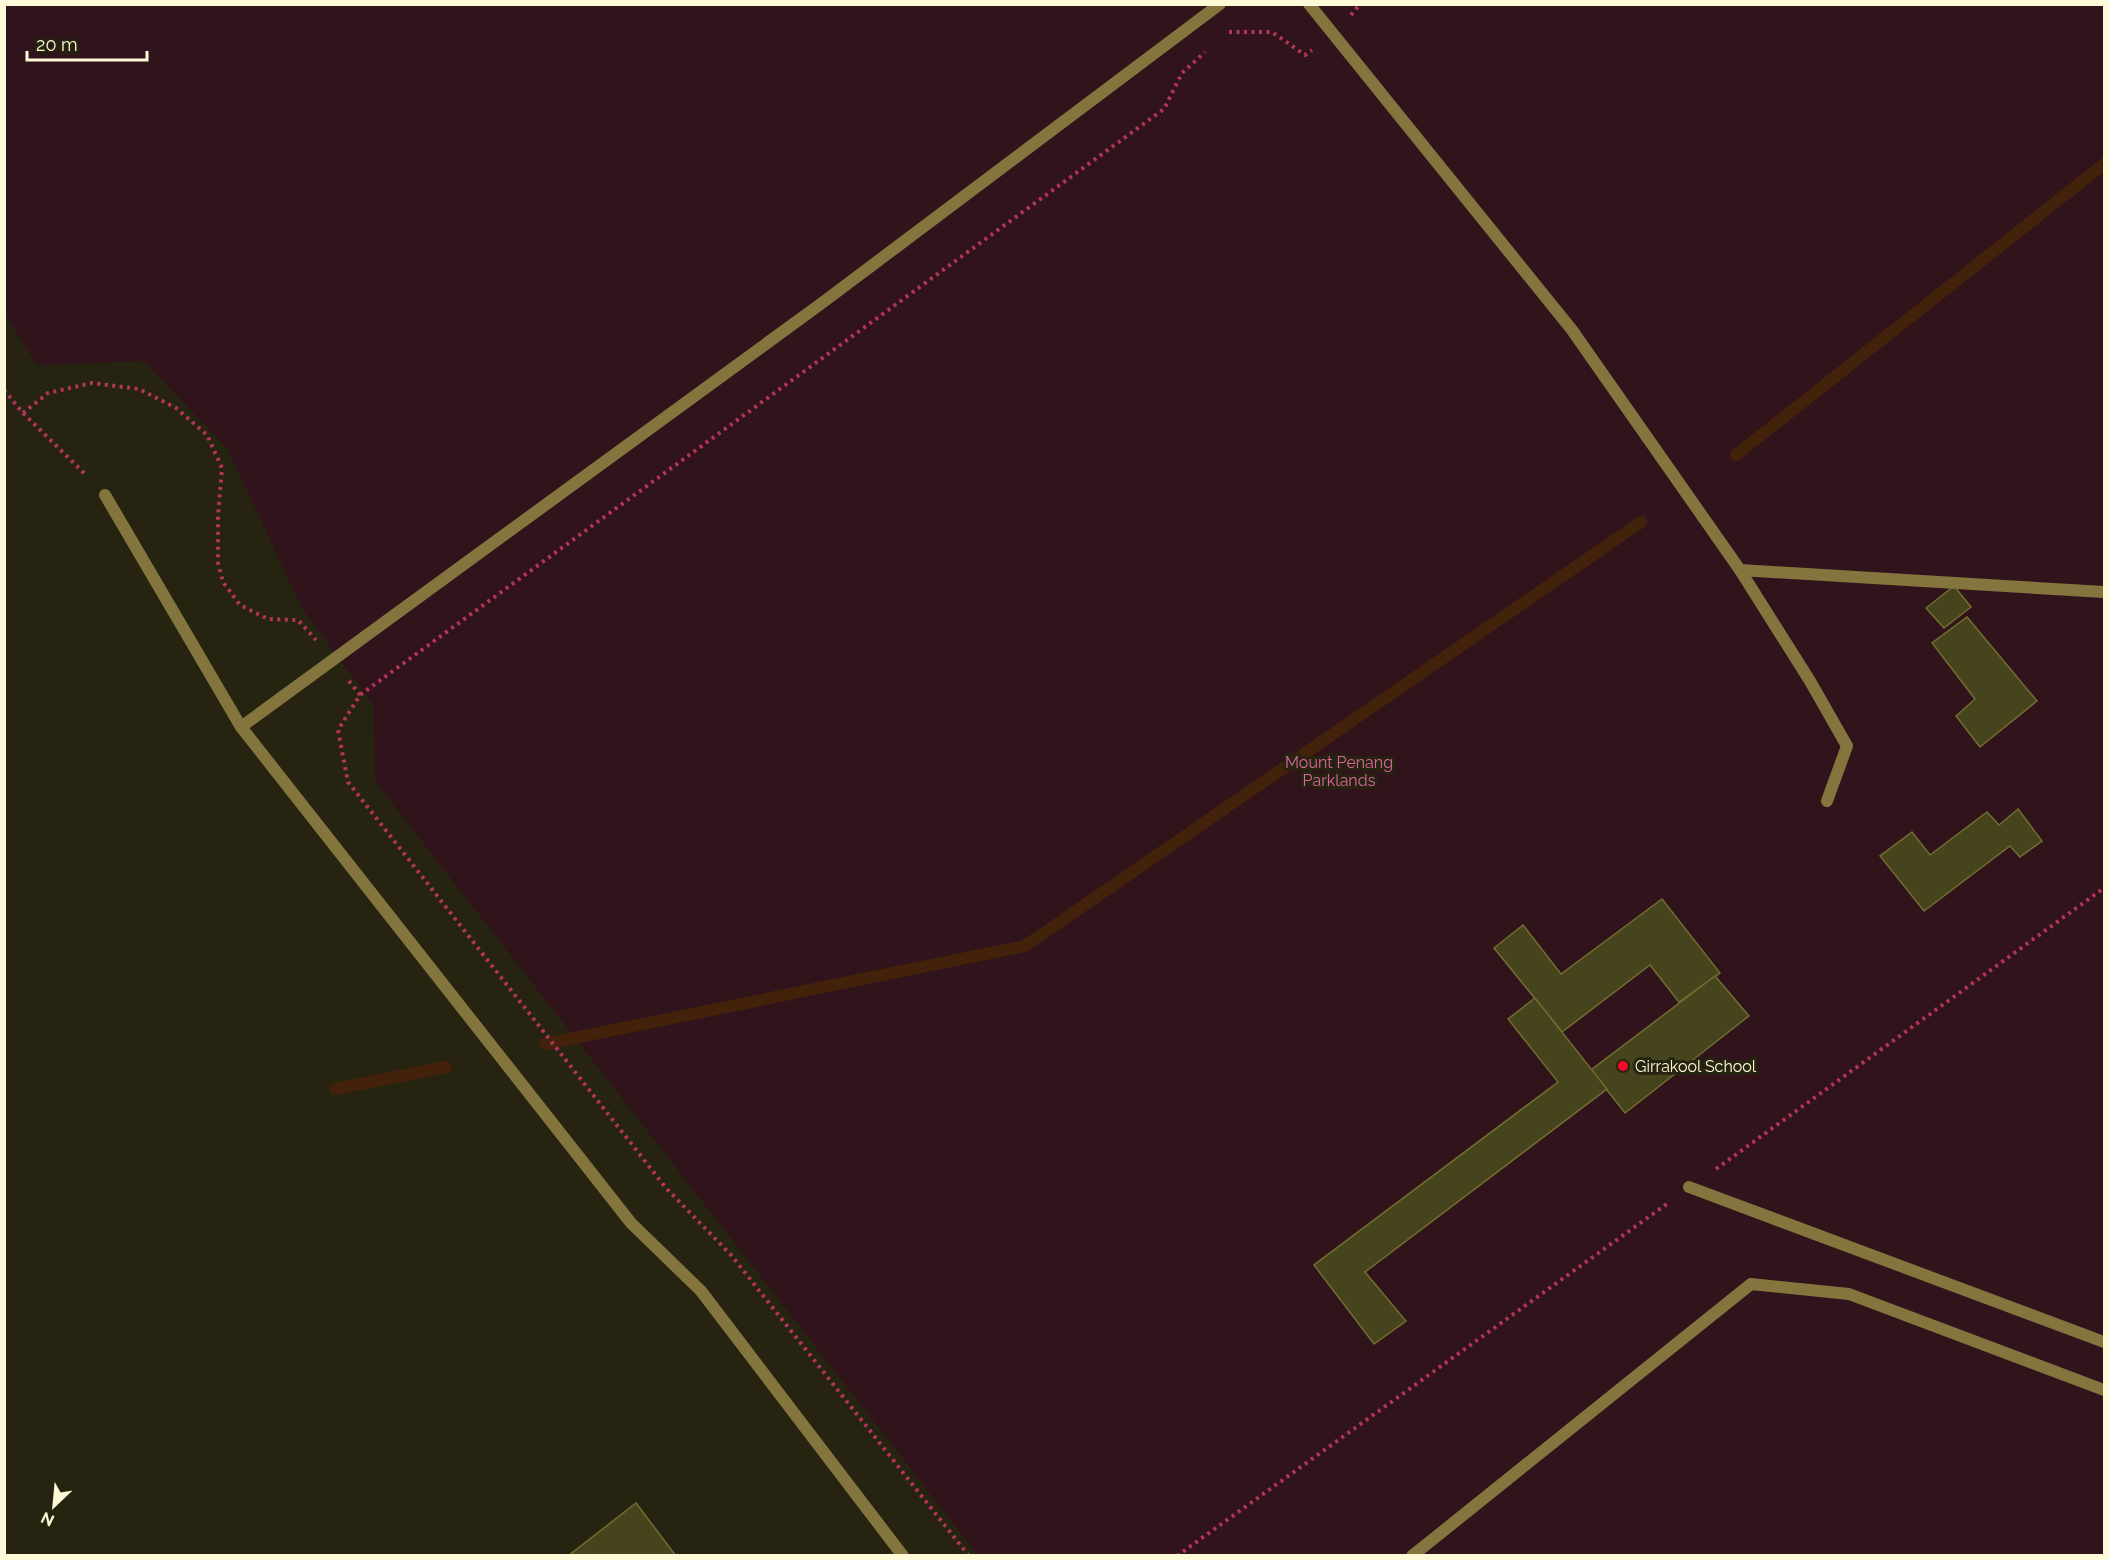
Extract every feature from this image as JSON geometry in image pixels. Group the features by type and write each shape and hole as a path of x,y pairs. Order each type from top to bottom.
{"street":[{"path":"241,727 822,303 1220,4"},
{"path":"1309,4 1572,330 1740,570 1810,681 1847,746 1827,801"},
{"path":"105,495 241,727 631,1223 701,1291 903,1556"},
{"path":"1740,570 2104,592"},
{"path":"1689,1188 2104,1342"},
{"path":"1412,1556 1751,1284 1849,1294 2104,1390"}],"path":[{"path":"1220,39 1228,32 1272,32 1305,55 1332,35"},
{"path":"969,1556 731,1255 658,1179 348,782 338,730 360,695 1164,109 1182,73 1213,46"},
{"path":"23,413 48,393 92,383 139,389 176,408 207,435 222,468 218,516 218,563 223,582 240,605 268,619 298,620 360,695"},
{"path":"4,390 23,413 105,495"},
{"path":"1177,1556 2104,888"}],"green space":[{"name":"Mount Penang Parklands","path":"5,5 2104,5 2104,1555 978,1555 375,781 373,705 302,608 227,448 144,361 37,365 5,314"}],"building":[{"path":"1954,586 1971,607 1944,628 1926,608"},
{"path":"1967,617 2037,701 1980,747 1956,716 1975,699 1932,643"},
{"path":"2018,809 2042,841 2020,857 2010,846 1924,911 1880,856 1912,832 1930,855 1987,812 1999,825"},
{"path":"1662,899 1720,973 1679,1002 1650,965 1562,1032 1494,948 1523,925 1561,974"},
{"path":"1715,976 1749,1016 1625,1113 1591,1070"},
{"path":"1535,998 1607,1089 1365,1272 1406,1321 1374,1344 1314,1265 1558,1082 1508,1019"},
{"path":"636,1503 676,1556 568,1556"}],"waterway":[{"path":"1736,455 2104,164"},
{"path":"545,1044 1025,946 1641,522"},
{"path":"335,1089 446,1067"}],"place":[{"name":"Girrakool School","path":"1623,1066"}]}
